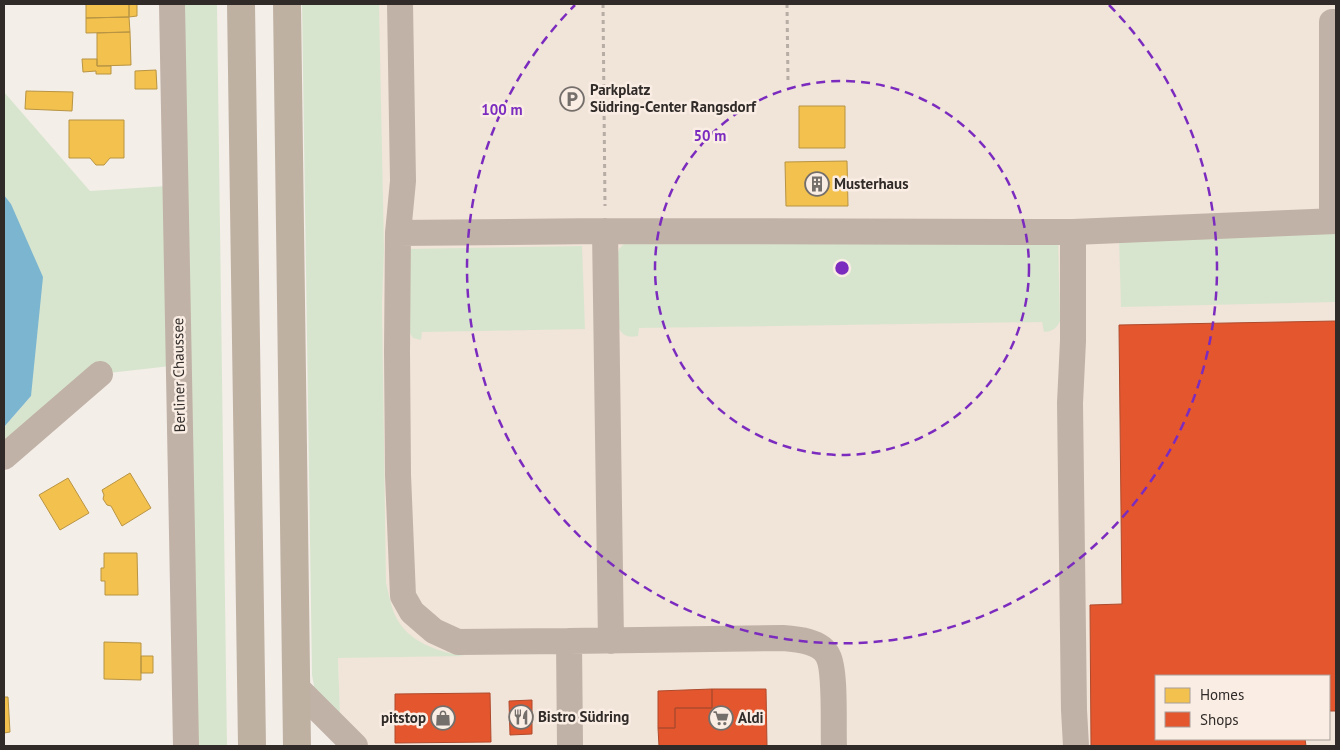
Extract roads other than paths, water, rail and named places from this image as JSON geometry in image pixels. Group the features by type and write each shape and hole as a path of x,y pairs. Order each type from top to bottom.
{"main road":[{"path":"241,4 252,746"},
{"path":"287,4 297,746"}],"street":[{"name":"Berliner Chaussee","path":"172,4 186,746"},
{"path":"400,4 403,181 398,233 398,475 403,596 412,612 434,631 458,642 801,639 816,645 828,654 832,667 834,746"},
{"path":"398,233 605,231 1073,232 1334,221 1332,22 1336,22"},
{"path":"605,231 611,641"},
{"path":"1073,232 1073,341 1070,403 1076,746"},
{"path":"4,457 100,374"},
{"path":"569,641 570,746"},
{"path":"297,688 348,739"}],"water":[{"path":"4,195 11,204 43,277 31,396 4,427"}],"place":[{"name":"Parkplatz Südring-Center Rangsdorf","path":"572,99"},
{"name":"Musterhaus","path":"817,184"},
{"name":"Bistro Südring","path":"521,717"},
{"name":"pitstop","path":"443,718"},
{"name":"Aldi","path":"721,718"}]}
